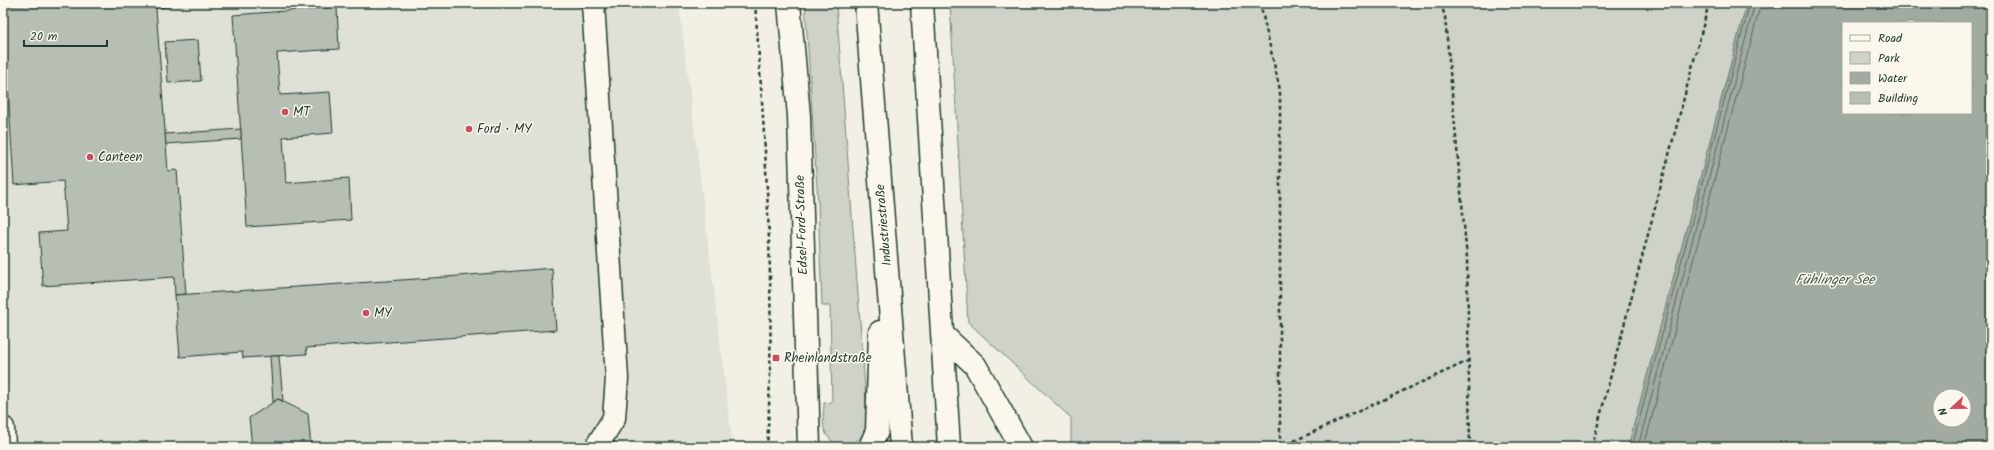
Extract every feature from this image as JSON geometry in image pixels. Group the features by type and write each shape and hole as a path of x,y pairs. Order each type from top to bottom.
{"main road":[{"path":"593,3 617,378 614,418 598,444 603,447"},
{"name":"Edsel-Ford-Straße","path":"789,3 798,116 809,447"},
{"name":"Industriestraße","path":"866,3 901,447"},
{"path":"922,3 949,447"},
{"path":"870,447 877,431 883,213"},
{"path":"943,335 975,365 1021,447"},
{"path":"3,428 4,447"}],"path":[{"path":"755,3 766,158 770,268 771,388 768,447"},
{"path":"1260,3 1280,90 1280,447 1468,361"},
{"path":"1441,3 1445,17 1467,258 1470,447"},
{"path":"1592,447 1709,3"}],"shaded area":[{"path":"3,3 679,3 733,447 3,447"}],"green space":[{"path":"805,3 836,3 867,414 864,433 858,440 847,445 841,445 831,440 823,425 824,403 832,402 830,306 822,306 818,203"},
{"path":"950,3 1747,3 1628,447 1071,447 1071,418 968,322"}],"water":[{"name":"Fühlinger See","path":"1747,3 1991,3 1991,447 1628,447"}],"building":[{"path":"3,3 51,3 3,6"},
{"name":"Canteen","path":"51,3 168,3 169,7 156,8 168,171 177,170 186,294 175,295 174,277 43,286 39,233 67,231 63,181 14,185 3,6"},
{"name":"MT","path":"337,7 339,49 277,53 280,95 330,92 333,133 283,137 286,183 349,178 351,220 247,227 233,15"},
{"path":"198,40 201,81 168,83 165,42"},
{"path":"241,129 241,139 166,144 165,134"},
{"name":"MY","path":"552,268 556,330 306,348 307,354 243,358 242,352 180,357 175,295 446,277"},
{"path":"270,356 279,356 283,401 278,399 273,402"},
{"path":"278,399 308,414 311,447 252,447 249,418"}],"place":[{"name":"MT","path":"285,112"},
{"name":"Ford • MY","path":"469,129"},
{"name":"Canteen","path":"90,157"},
{"name":"MY","path":"366,313"},
{"name":"Rheinlandstraße","path":"776,358"}]}
